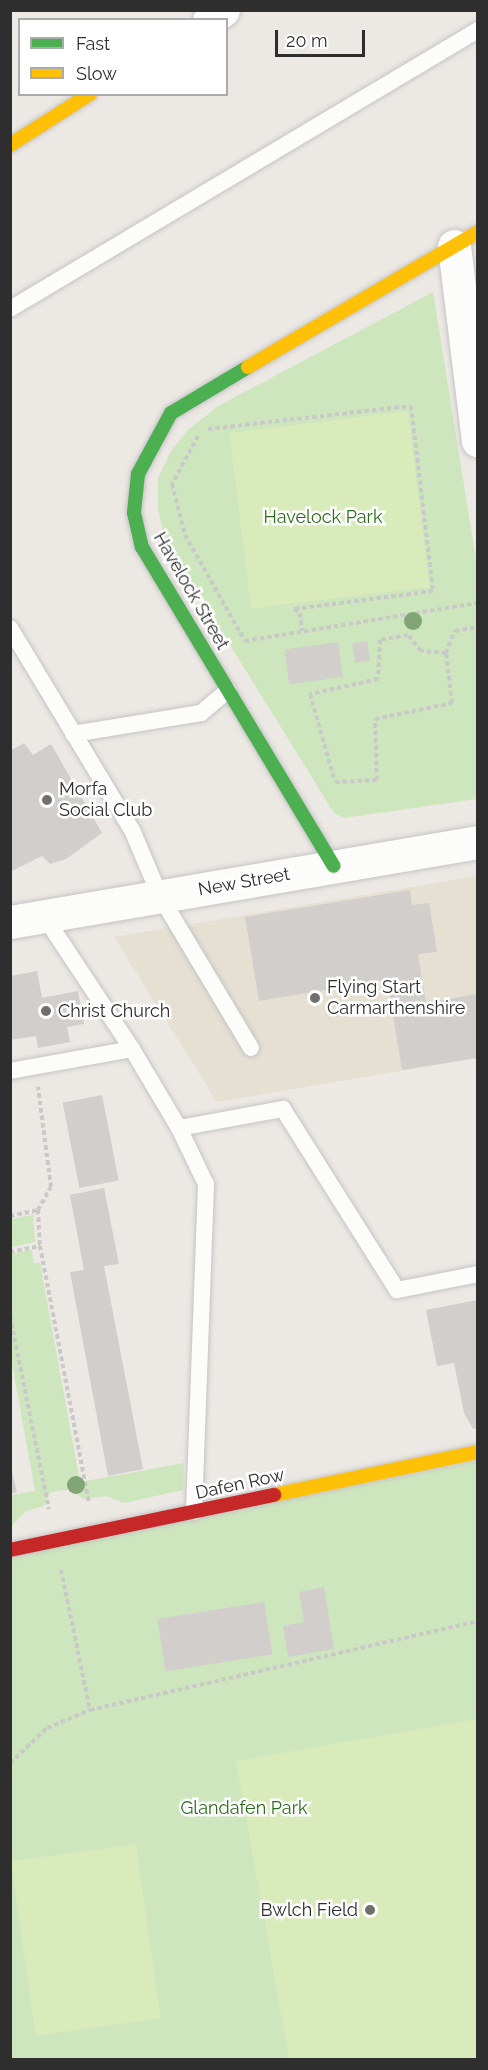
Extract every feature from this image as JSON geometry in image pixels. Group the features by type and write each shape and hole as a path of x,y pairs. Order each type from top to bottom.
{"street":[{"path":"10,145 87,96"},
{"path":"466,239 477,441"},
{"name":"Havelock Street","path":"334,866 142,547 134,513 138,474 152,442 171,413 200,393 466,239"},
{"name":"New Street","path":"10,922 477,842"},
{"name":"Dafen Row","path":"10,1550 477,1452"}],"lane":[{"path":"10,309 477,30"},
{"path":"10,628 132,830 160,897 251,1048"},
{"path":"74,734 201,713 228,690"},
{"path":"44,916 132,1049 179,1128 206,1184 194,1512"},
{"path":"10,1071 132,1049"},
{"path":"179,1128 283,1109 397,1290 477,1274"}],"path":[{"path":"302,631 300,613 294,609 433,591 411,406 202,430 185,456 172,484 185,535 245,641 477,603"},
{"path":"446,653 421,651 408,635 380,639 378,679 310,694 335,782 377,780 375,719 452,703 446,653 455,631 477,627"},
{"path":"35,1067 51,1187 38,1210 40,1246 94,1532"},
{"path":"10,1216 38,1210"},
{"path":"10,1252 40,1246"},
{"path":"10,1316 90,1710"},
{"path":"10,1763 47,1728 90,1710 477,1621"}],"shaded area":[{"name":"Flying Start Carmarthenshire","path":"477,876 477,1058 217,1102 114,937"}],"green space":[{"name":"Havelock Park","path":"433,292 477,566 477,799 344,818 334,813 165,540 158,509 158,478 171,451 188,430 218,406"},
{"path":"408,411 430,587 251,609 229,433"},
{"path":"33,1215 35,1242 11,1247 11,1219"},
{"path":"32,1250 34,1263 40,1263 80,1482 184,1463 183,1490 124,1503 107,1496 83,1499 72,1489 51,1492 44,1506 26,1511 11,1527 11,1495 35,1491 10,1352 11,1254"},
{"name":"Glandafen Park","path":"477,1461 477,2059 11,2059 10,1557"},
{"name":"Bwlch Field","path":"477,1719 477,2059 289,2059 236,1761"},
{"path":"136,1844 160,2018 36,2036 11,1862"}],"building":[{"path":"367,641 370,661 355,663 352,643"},
{"path":"338,642 343,677 289,684 285,650"},
{"name":"Morfa Social Club","path":"24,743 33,755 51,744 102,833 66,859 50,864 42,856 10,872 10,751"},
{"path":"410,890 412,905 429,903 437,952 418,954 426,1003 477,994 477,1058 402,1070 387,980 259,1001 245,917"},
{"name":"Christ Church","path":"37,971 42,998 78,991 84,1024 67,1027 70,1042 38,1048 36,1036 10,1040 10,976"},
{"path":"102,1095 119,1180 79,1188 63,1103"},
{"path":"104,1188 119,1264 104,1266 143,1469 108,1476 70,1272 84,1270 70,1195"},
{"path":"477,1300 477,1428 473,1429 464,1413 454,1363 437,1366 426,1310"},
{"path":"10,1465 17,1492 10,1494"},
{"path":"324,1587 334,1649 288,1657 283,1626 304,1622 299,1592"},
{"path":"264,1602 272,1654 166,1671 157,1619"}],"traffic: fast":[{"path":"248,367 171,413 138,474 134,513 142,547 334,866"}],"traffic: slow":[{"path":"10,145 87,96"},
{"path":"248,367 478,232"},
{"path":"274,1495 478,1452"}],"traffic: jam":[{"path":"10,1550 274,1495"}],"place":[{"name":"Morfa Social Club","path":"47,800"},
{"name":"Flying Start Carmarthenshire","path":"315,998"},
{"name":"Christ Church","path":"46,1011"},
{"name":"Bwlch Field","path":"370,1910"}]}
